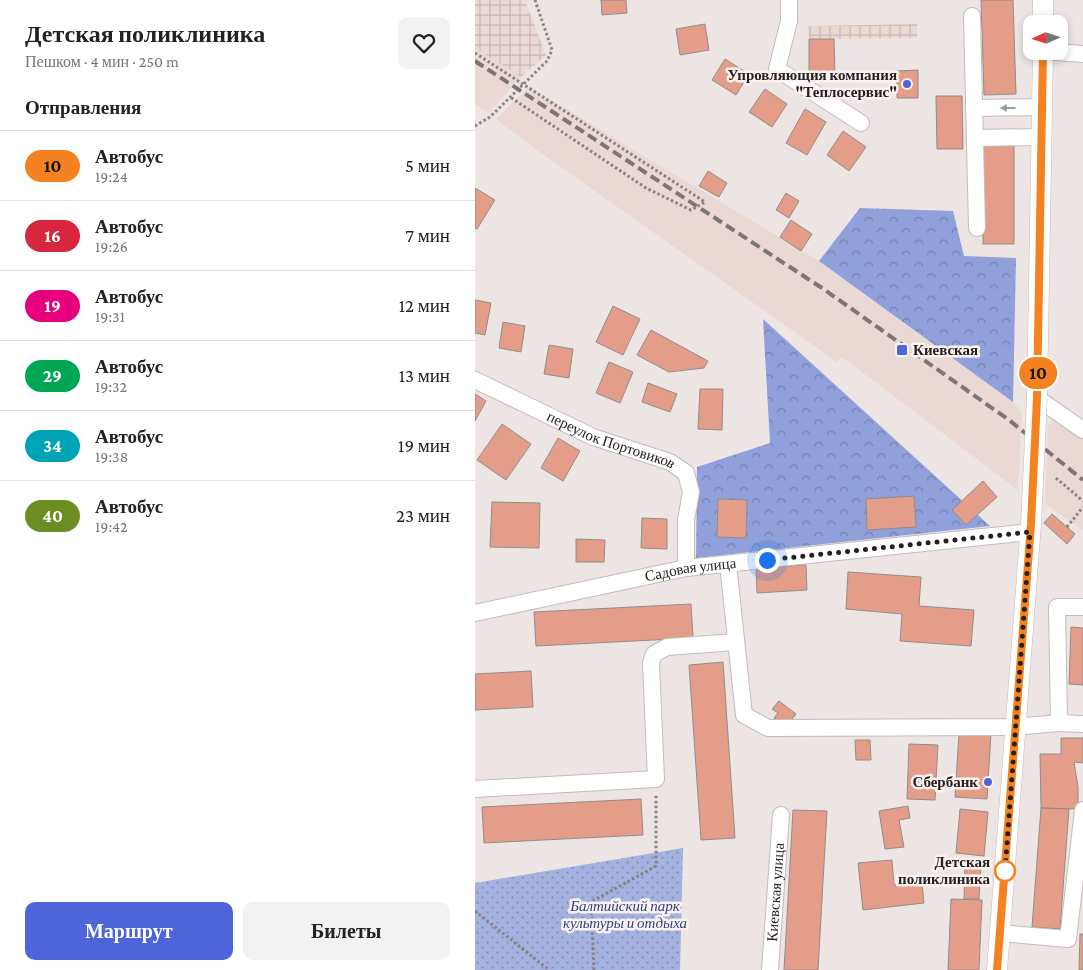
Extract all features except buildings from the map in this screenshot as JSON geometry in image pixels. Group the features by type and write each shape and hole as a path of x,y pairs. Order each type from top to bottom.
{"main road":[{"path":"1043,0 1043,15"},
{"path":"997,970 1030,528 1037,398 1043,60"}],"street":[{"path":"789,0 789,21 777,69 861,122"},
{"path":"972,16 977,228"},
{"path":"1068,53 1083,54"},
{"path":"974,108 1042,108"},
{"path":"975,138 1042,137"},
{"name":"переулок Портовиков","path":"475,380 593,437 670,462 686,473 691,492 686,520 686,568"},
{"path":"1037,398 1083,430"},
{"name":"Садовая улица","path":"475,613 686,568 1030,528"},
{"path":"728,564 744,715 768,728 1016,727 1059,723 1083,724"},
{"path":"1059,723 1057,607 1083,607"},
{"path":"475,789 655,779 651,663 654,654 667,647 736,642"},
{"path":"1000,933 1068,939 1083,810"},
{"name":"Киевская улица","path":"770,970 781,815"}],"path":[{"path":"475,126 490,117 547,61 552,50 535,0"},
{"path":"475,53 705,202 691,210 646,188 510,97"},
{"path":"1056,478 1083,501"},
{"path":"1067,527 1083,507"},
{"path":"594,970 591,902 656,866 655,779"},
{"path":"475,912 549,970"}],"shaded area":[{"path":"475,0 529,0 526,3 546,55 521,77 475,48"},
{"path":"917,24 917,38 809,39 808,26"},
{"path":"475,48 521,77 488,113 475,104"},
{"path":"529,87 819,261 1013,402 1022,412 1018,490 842,357 837,362 534,148 496,119"},
{"path":"1057,419 1083,439 1083,530 1045,504 1048,425"}],"green space":[{"path":"860,208 953,211 964,256 1016,258 1013,402 819,261"},
{"path":"763,319 990,526 696,558 697,467 770,443"},
{"name":"Балтийский парк культуры и отдыха","path":"683,848 680,970 475,970 475,883"}],"railway":[{"path":"475,61 822,288 1009,420 1083,480"}],"bus line":[{"name":"10","path":"997,970 1031,524 1040,298 1043,60"}],"place":[{"name":"Упровляющия компания \"Теплосервис\"","path":"907,84"},
{"name":"Киевская","path":"902,350"},
{"name":"Сбербанк","path":"988,782"},
{"name":"Детская поликлиника","path":"1005,871"}],"route":[{"path":"767,560 1030,532 1005,871"}]}
